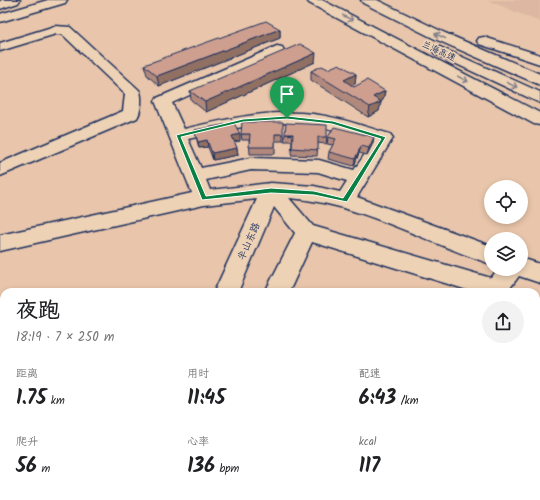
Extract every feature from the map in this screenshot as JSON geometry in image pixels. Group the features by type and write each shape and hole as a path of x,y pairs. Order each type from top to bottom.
{"main road":[{"path":"0,7 14,0"},
{"path":"0,7 27,0"},
{"path":"0,18 61,0"},
{"path":"313,0 540,120"},
{"name":"兰海高速","path":"339,0 421,43 540,98"},
{"name":"兰海高速","path":"367,0 440,36 540,80"},
{"path":"384,0 450,29 540,60"},
{"path":"0,47 55,30 65,30 133,93 131,114 0,170"},
{"path":"204,198 163,100 277,50"},
{"path":"178,136 243,121 287,118 333,123 384,138 345,200"},
{"path":"194,176 251,164 319,166 359,178"},
{"path":"271,190 306,232 489,288"},
{"path":"0,243 204,198 271,190 314,193 345,200 484,253"},
{"name":"半山东路","path":"228,288 271,190"},
{"path":"279,288 306,232"},
{"path":"528,270 540,274"},
{"path":"497,288 505,276"}],"shaded area":[{"path":"487,0 540,0 540,22"}],"building":[{"path":"266,21 280,29 157,76 144,65"},
{"path":"300,44 316,53 205,102 190,91"},
{"path":"339,64 356,74 344,80 354,87 367,80 385,91 373,97 381,102 370,107 311,71 322,66 328,69"},
{"path":"242,122 283,122 283,134 275,134 275,147 249,147 250,134 241,134"},
{"path":"234,123 240,134 232,136 237,148 212,153 207,140 198,142 194,130"},
{"path":"286,123 327,125 327,137 318,137 318,150 292,148 293,134 285,134"},
{"path":"334,127 374,137 369,148 361,146 355,159 329,152 336,139 328,137"}],"route":[{"path":"287,118 333,123 384,138 345,200 314,193 271,190 204,198 178,136 243,121 287,118"}]}
